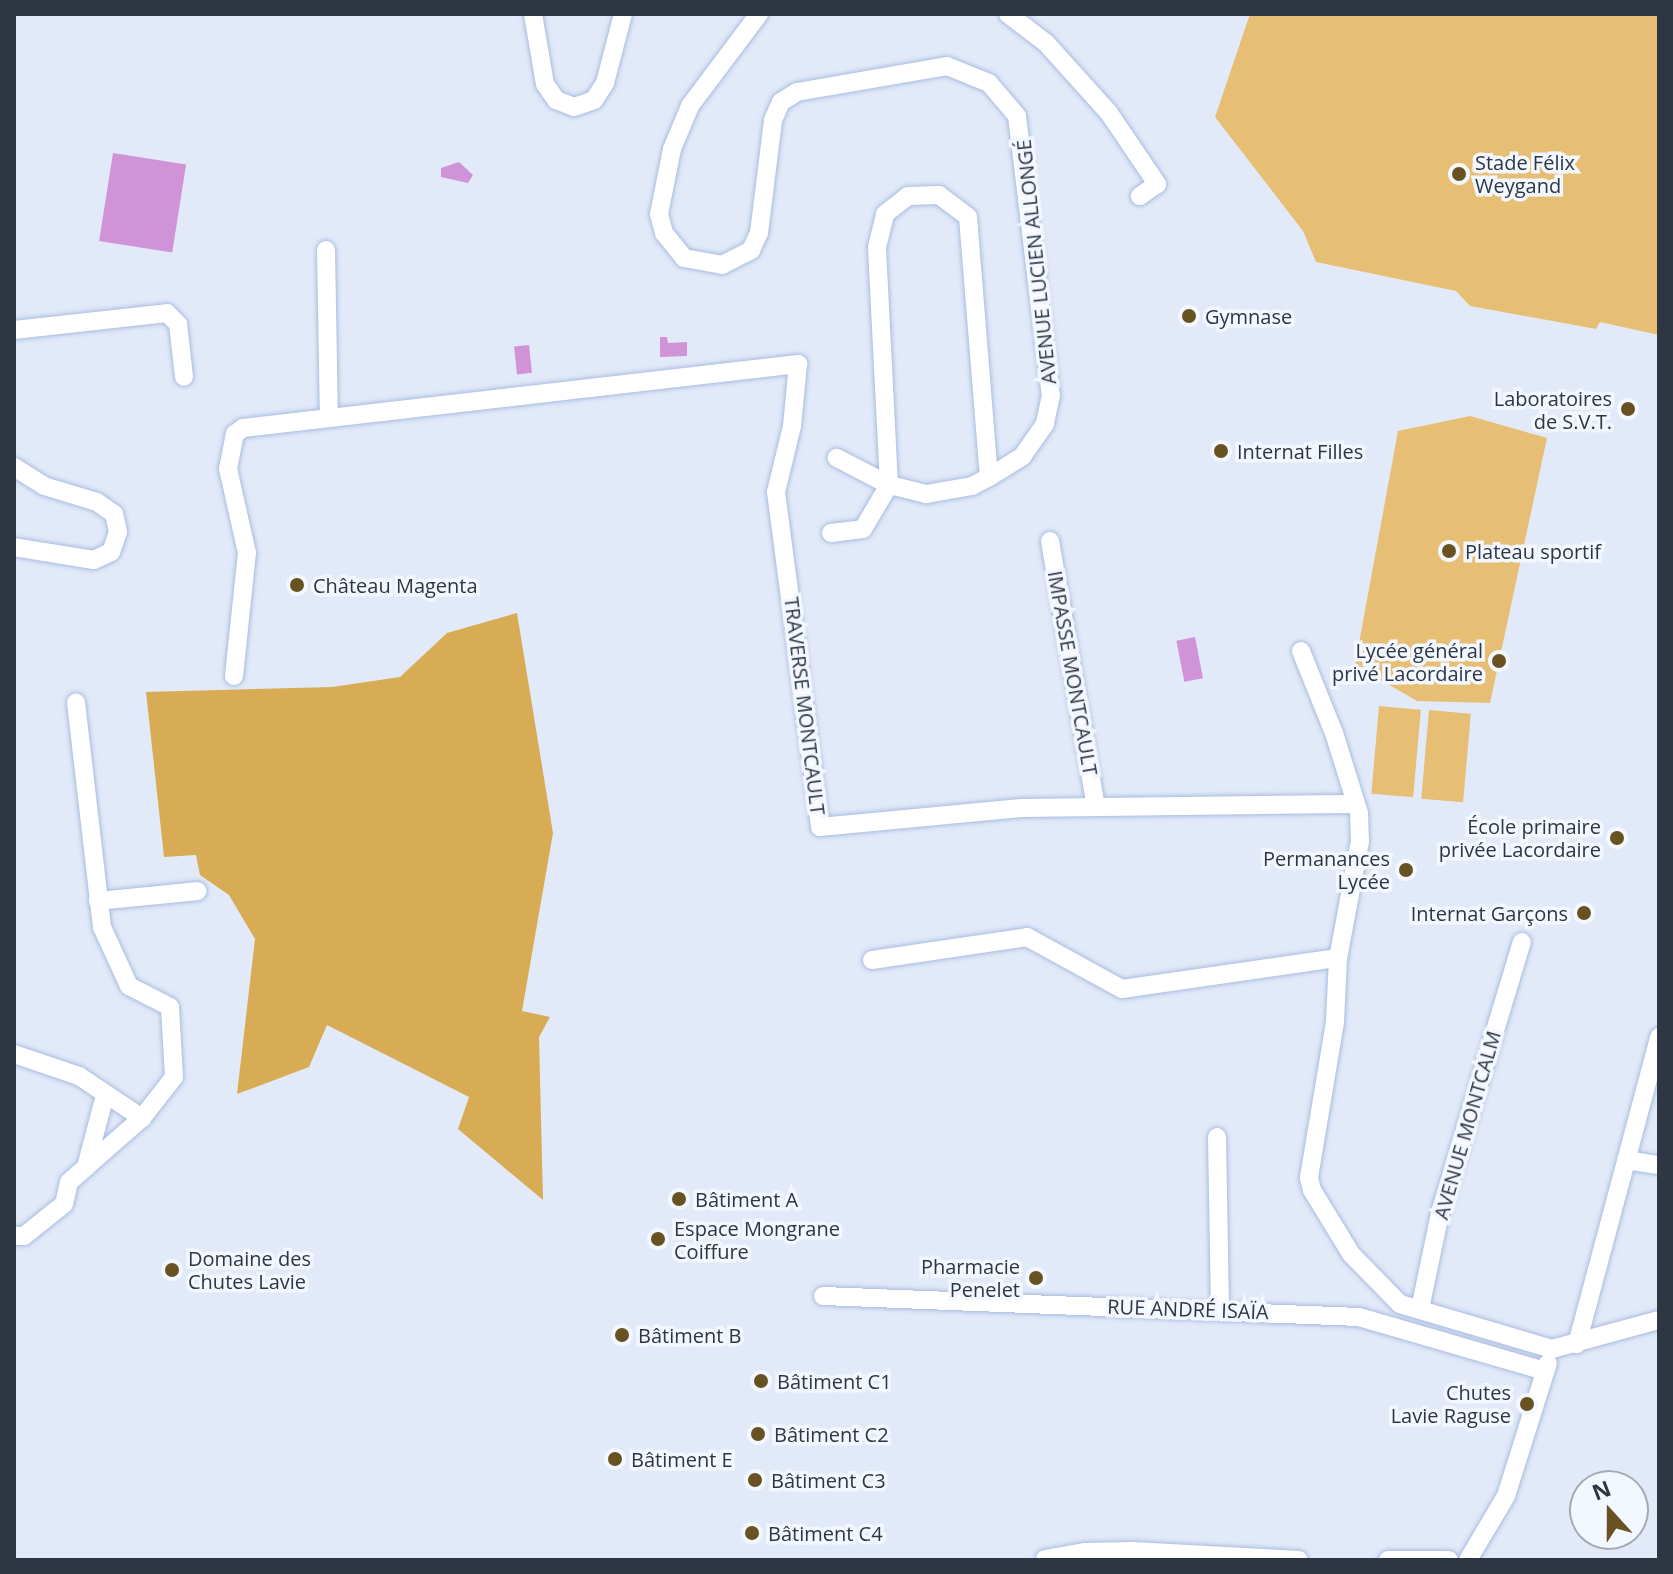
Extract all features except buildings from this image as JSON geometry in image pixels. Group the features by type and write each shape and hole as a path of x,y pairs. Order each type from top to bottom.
{"street":[{"path":"533,14 545,84 556,100 574,107 594,100 605,83 623,14"},
{"name":"AVENUE LUCIEN ALLONGÉ","path":"759,14 690,106 672,149 659,214 664,233 684,258 722,265 751,250 759,233 773,120 781,102 797,92 947,66 989,83 1017,116 1051,395 1045,424 1036,440 1023,456 989,477"},
{"path":"1008,14 1046,43 1109,113 1157,184 1140,196"},
{"path":"831,533 863,529 889,485 878,226 896,202 924,192 958,206 968,217 973,238 989,477 950,493 926,494 889,485 837,458"},
{"path":"326,250 329,418"},
{"path":"14,330 167,313 178,324 184,377"},
{"name":"TRAVERSE MONTCAULT","path":"234,676 247,553 228,469 235,434 243,428 798,364 792,426 776,492 820,827 957,811 1096,806 1354,804"},
{"path":"14,467 44,486 97,502 114,514 118,532 111,552 94,560 14,547"},
{"name":"IMPASSE MONTCAULT","path":"1050,541 1096,806"},
{"path":"1301,651 1334,733 1354,804 1360,841 1338,958 1335,1022 1309,1178 1351,1254 1400,1304 1552,1349 1659,1320"},
{"path":"14,1236 24,1236 64,1204 69,1182 142,1118 174,1077 170,1007 129,986 102,927 76,703"},
{"path":"98,901 198,891"},
{"path":"872,960 1027,937 1122,989 1338,958"},
{"name":"AVENUE MONTCALM","path":"1420,1309 1440,1213 1522,942"},
{"path":"1577,1344 1659,1037"},
{"path":"14,1054 79,1076 142,1118"},
{"path":"86,1167 105,1095"},
{"path":"1217,1137 1220,1310"},
{"path":"1626,1160 1659,1165"},
{"name":"RUE ANDRÉ ISAÏA","path":"823,1296 1359,1317 1545,1371"},
{"path":"1468,1560 1506,1496 1552,1349"},
{"path":"1045,1559 1133,1551 1299,1560"},
{"path":"1388,1560 1449,1560"}],"shaded area":[{"name":"Stade Félix Weygand","path":"1250,14 1659,14 1659,335 1600,322 1596,329 1470,306 1456,291 1316,262 1303,231 1215,117"},
{"path":"113,153 186,165 172,252 99,241"},
{"path":"459,162 473,175 468,183 441,177 441,168"},
{"path":"660,337 667,337 668,343 687,342 687,356 660,357"},
{"path":"529,345 532,373 517,374 514,347"},
{"name":"Plateau sportif","path":"1470,416 1547,438 1490,703 1417,701 1355,665 1398,431"},
{"path":"517,613 553,833 522,1011 550,1017 539,1037 543,1200 458,1129 469,1097 327,1025 309,1067 237,1094 255,939 229,895 200,875 196,855 164,857 146,692 332,687 400,677 447,633"},
{"path":"1195,637 1203,678 1184,682 1176,641"},
{"path":"1379,706 1421,710 1413,797 1371,794"},
{"path":"1429,710 1471,714 1463,802 1421,799"}],"place":[{"name":"Stade Félix Weygand","path":"1459,174"},
{"name":"Gymnase","path":"1189,316"},
{"name":"Laboratoires de S.V.T.","path":"1628,409"},
{"name":"Internat Filles","path":"1221,451"},
{"name":"Plateau sportif","path":"1449,551"},
{"name":"Château Magenta","path":"297,585"},
{"name":"Lycée général privé Lacordaire","path":"1499,661"},
{"name":"École primaire privée Lacordaire","path":"1617,838"},
{"name":"Permanances Lycée","path":"1406,870"},
{"name":"Internat Garçons","path":"1584,913"},
{"name":"Bâtiment A","path":"679,1199"},
{"name":"Espace Mongrane Coiffure","path":"658,1239"},
{"name":"Domaine des Chutes Lavie","path":"172,1270"},
{"name":"Pharmacie Penelet","path":"1036,1278"},
{"name":"Bâtiment B","path":"622,1335"},
{"name":"Bâtiment C1","path":"761,1381"},
{"name":"Chutes Lavie Raguse","path":"1527,1404"},
{"name":"Bâtiment C2","path":"758,1434"},
{"name":"Bâtiment E","path":"615,1459"},
{"name":"Bâtiment C3","path":"755,1480"},
{"name":"Bâtiment C4","path":"752,1533"}]}
